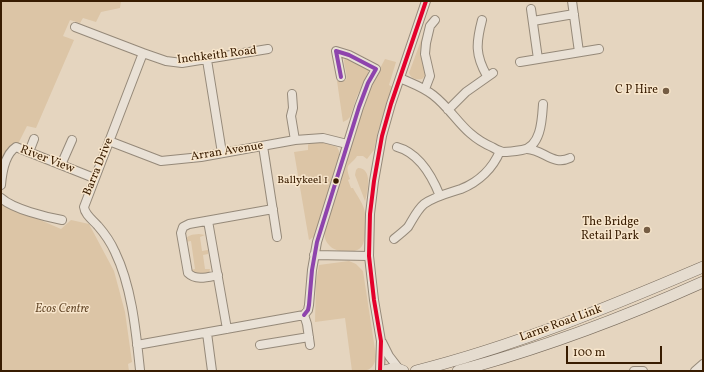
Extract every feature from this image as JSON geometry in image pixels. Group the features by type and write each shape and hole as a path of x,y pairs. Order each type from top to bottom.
{"main road":[{"name":"Larne Road Link","path":"416,371 476,354 548,330 639,295 703,267"},
{"name":"Larne Road Link","path":"458,371 523,353 580,333 703,282"},
{"path":"384,371 391,368 403,370"}],"street":[{"path":"380,371 381,341 368,256 370,214 376,164 382,136 426,1"},
{"path":"572,1 579,52"},
{"path":"531,9 538,59"},
{"path":"533,21 574,14"},
{"path":"425,89 430,76 425,54 427,39 430,26 435,20"},
{"path":"448,110 466,92 490,75 482,67 477,52 482,20"},
{"path":"75,27 143,53"},
{"name":"Inchkeith Road","path":"143,53 175,63 207,60 268,49"},
{"path":"520,62 599,49"},
{"path":"137,345 304,315 308,310 314,255 363,96 376,69 349,55 336,51 341,77"},
{"name":"Barra Drive","path":"140,370 128,293 122,270 110,242 84,209 84,204 143,53"},
{"path":"207,60 222,153"},
{"path":"400,78 425,89 437,98 467,132 476,139 500,151 508,152 527,149 556,160 561,161 570,158"},
{"path":"292,94 293,108 291,116 295,140"},
{"path":"527,149 533,145 539,132 543,104"},
{"name":"Arran Avenue","path":"109,141 161,161 200,157 295,140 320,138 347,144"},
{"path":"29,152 34,139"},
{"path":"61,165 72,140"},
{"path":"263,146 277,237"},
{"path":"397,146 407,150 423,165 440,196"},
{"name":"River View","path":"1,185 5,164 12,150 18,147 94,178"},
{"path":"394,239 407,227 420,208 427,202 463,188 478,179 493,164 500,151"},
{"path":"1,198 9,203 39,215 62,220"},
{"path":"218,275 195,278 189,275 181,233 185,225 273,209"},
{"path":"208,221 227,329"},
{"path":"314,255 368,256"},
{"path":"260,345 309,341 307,324 304,315"},
{"path":"207,333 212,371"},
{"path":"381,341 389,356 403,370"},
{"path":"695,371 703,364"},
{"path":"634,371 643,371"}],"green space":[{"path":"1,1 121,1 120,8 101,12 96,22 83,18 80,23 70,20 63,36 74,40 36,128 27,126 18,144 13,144 1,166"},
{"path":"423,35 420,54 424,63 426,75 422,79 416,79 411,77 409,73"},
{"path":"347,57 366,67 368,74 357,96 350,117 343,122 337,81 346,80 347,76 344,60"},
{"path":"385,59 396,62 389,85 393,87 378,131 374,150 367,159 363,156 357,156 348,167 350,179 348,180 351,188 353,188 362,203 364,210 366,225 364,240 362,246 355,251 340,251 332,248 327,243 324,232 325,227 368,91"},
{"path":"319,141 337,147 339,156 315,236 309,240 294,152 308,150 308,145 310,142"},
{"path":"358,168 363,169 368,176 368,187 365,201 355,175"},
{"name":"Ecos Centre","path":"1,203 61,229 71,220 89,224 114,271 125,312 132,362 128,364 129,371 1,371"},
{"path":"199,234 205,235 200,237 202,251 208,250 208,254 203,255 205,269 210,269 209,273 196,275 190,270 195,269 191,241 185,242 188,236"},
{"path":"349,261 356,264 363,271 376,356 373,365 368,370 352,371 345,318 315,322 316,282 319,265"}],"transit line":[{"path":"380,371 381,341 369,256 370,214 374,181 382,136 391,104 426,1"},
{"path":"304,315 308,310 309,305 312,270 317,242 359,107 368,83 376,69 349,55 336,51 341,77"}],"place":[{"name":"C P Hire","path":"666,91"},
{"name":"Ballykeel 1","path":"336,181"},
{"name":"The Bridge Retail Park","path":"647,230"}]}
